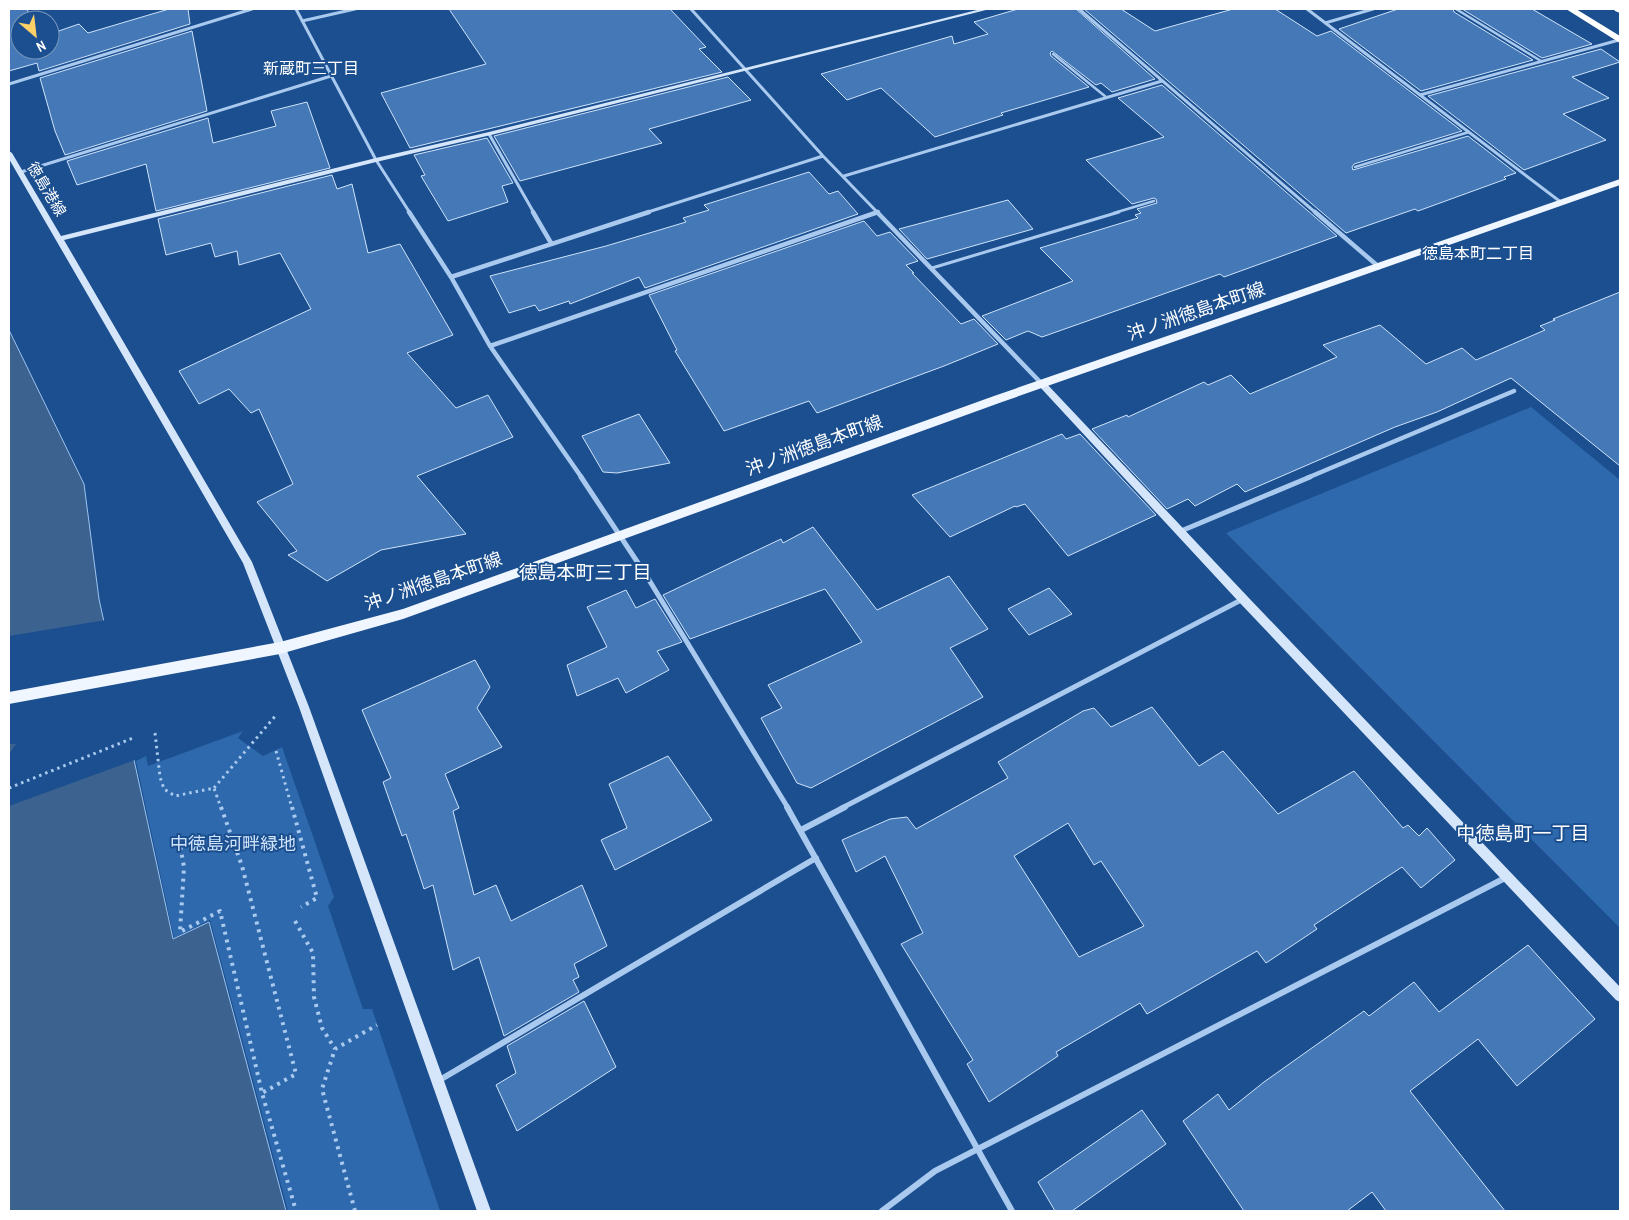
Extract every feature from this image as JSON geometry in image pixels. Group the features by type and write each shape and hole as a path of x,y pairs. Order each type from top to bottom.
{"highway":[{"path":"1570,9 1620,40"}],"main road":[{"name":"沖ノ洲徳島本町線","path":"9,698 280,648 403,614 1042,384 1620,182"}],"street":[{"path":"9,84 252,9"},
{"path":"296,9 376,160 451,278 490,346 620,535 801,830 980,1150 1012,1211"},
{"path":"302,21 355,9"},
{"path":"691,9 823,156 932,268 1620,996"},
{"path":"60,239 987,9"},
{"path":"1079,9 1379,267"},
{"path":"1307,9 1562,203"},
{"path":"1325,23 1373,9"},
{"path":"1420,95 1620,40"},
{"path":"21,172 331,76"},
{"path":"844,176 1162,81"},
{"path":"489,134 551,243"},
{"name":"徳島港線","path":"9,153 247,562 304,707 484,1211"},
{"path":"451,278 551,243 823,156"},
{"path":"490,346 878,212"},
{"path":"1181,531 1514,391"},
{"path":"801,830 1243,599"},
{"path":"438,1081 816,858"},
{"path":"882,1211 935,1171 980,1150 1507,876"}],"lane":[{"path":"1456,9 1541,61"},
{"path":"1053,54 1106,97"},
{"path":"1356,167 1469,132"},
{"path":"932,268 1154,201"}],"path":[{"path":"155,733 160,777 164,789 175,796 214,788 277,714"},
{"path":"9,788 133,738"},
{"path":"276,751 317,898 301,907"},
{"path":"214,788 242,866 296,1074 262,1093"},
{"path":"179,839 184,867 180,932 220,911 262,1093 296,1211"},
{"path":"295,921 313,953 314,998 322,1028 335,1049"},
{"path":"355,1211 322,1089 335,1049 377,1025"}],"green space":[{"path":"1531,407 1620,480 1620,928 1226,533"},
{"name":"中徳島河畔緑地","path":"243,731 238,738 263,756 282,747 334,897 328,906 363,1009 372,1009 440,1211 288,1211 210,920 174,938 136,761 146,756 148,766"}],"shaded area":[{"path":"9,330 84,484 99,599 173,939 209,922 286,1211 9,1211"}],"pier":[{"path":"106,620 135,760 9,806 9,754 16,744 9,744 9,636"}],"building":[{"path":"9,9 27,10 10,10 10,60 60,60 60,31 79,24 88,33 169,9 188,9 190,24 39,71 37,63 9,71"},
{"path":"449,9 670,9 706,47 699,49 722,72 410,148 381,93 486,64"},
{"path":"1018,9 1076,9 1155,79 1112,92 1101,83 1096,85 1052,51 1050,53 1051,56 1089,87 1001,113 1003,115 935,137 881,88 847,100 821,74 952,36 954,44 988,34 974,22"},
{"path":"1084,9 1121,9 1155,31 1233,9 1275,9 1317,36 1331,31 1462,131 1354,164 1353,170 1468,136 1516,173 1504,177 1506,179 1418,211 1415,209 1346,233"},
{"path":"1398,9 1453,9 1454,12 1533,60 1421,91 1339,29"},
{"path":"1462,9 1532,9 1592,44 1542,58"},
{"path":"192,31 207,111 65,155 55,131 40,78"},
{"path":"1601,49 1620,62 1572,77 1609,98 1563,114 1606,140 1524,170 1428,96"},
{"path":"728,77 751,100 649,129 662,143 520,181 494,136"},
{"path":"1162,85 1337,236 1224,277 1220,274 1042,337 1028,331 1006,340 982,316 1073,281 1040,248 1138,218 1135,215 1141,213 1137,209 1157,203 1154,198 1132,204 1086,160 1164,137 1118,98"},
{"path":"307,102 330,168 156,211 146,164 77,185 67,161 208,118 213,143 276,126 271,111"},
{"path":"487,138 513,183 502,186 508,202 448,221 421,176 425,175 414,155"},
{"path":"809,172 829,194 838,191 858,214 645,288 639,277 570,304 569,301 539,311 535,305 509,313 490,276 606,246 686,222 683,218 709,210 704,205"},
{"path":"332,175 337,189 352,184 368,253 400,244 453,335 407,353 456,408 488,395 513,437 417,476 466,534 381,550 327,581 288,555 297,551 257,502 293,484 259,409 251,413 229,389 199,404 179,371 311,309 280,253 239,265 237,251 215,257 211,243 166,255 158,219"},
{"path":"1008,200 1033,229 927,259 899,229"},
{"path":"864,221 877,236 890,232 918,261 906,265 961,324 974,319 998,344 817,413 809,401 724,431 675,351 677,350 649,295"},
{"path":"1620,292 1620,466 1511,378 1437,412 1395,427 1245,492 1237,484 1195,506 1188,499 1167,509 1092,429 1127,415 1128,417 1204,382 1208,385 1231,375 1250,394 1337,357 1323,345 1380,325 1426,364 1462,348 1476,360 1545,330 1540,326 1555,320 1553,319"},
{"path":"639,414 670,463 617,473 603,472 582,436"},
{"path":"1062,434 1066,439 1080,434 1156,515 1068,556 1025,504 1015,506 950,537 912,495"},
{"path":"813,527 877,610 949,576 988,629 950,648 983,697 811,788 797,783 761,718 782,708 768,685 862,642 825,589 690,639 663,595 781,539 783,543"},
{"path":"1049,588 1072,614 1029,635 1008,609"},
{"path":"626,590 636,608 655,599 682,642 657,651 669,670 626,693 618,678 577,696 567,665 607,647 587,607"},
{"path":"475,660 490,687 477,708 502,747 445,774 459,808 453,811 474,895 496,885 511,921 582,885 607,946 574,964 579,977 573,980 579,992 504,1036 479,957 453,970 433,885 424,889 406,834 402,836 383,782 391,778 362,710"},
{"path":"1152,707 1199,766 1223,751 1278,814 1354,771 1403,828 1408,825 1419,836 1427,828 1455,860 1421,888 1402,867 1314,925 1317,929 1266,963 1257,951 1147,1014 1140,1003 1056,1052 1058,1056 989,1102 967,1064 973,1060 901,944 923,933 885,856 856,872 842,840 890,819 907,817 916,829 1008,778 998,762 1083,711 1094,708 1111,727","holes":["1068,823 1094,865 1101,861 1144,926 1079,957 1014,856"]},
{"path":"668,756 712,820 615,870 601,840 627,828 609,784"},
{"path":"1528,945 1595,1019 1517,1086 1478,1039 1410,1091 1505,1211 1386,1211 1372,1192 1347,1211 1244,1211 1183,1121 1218,1094 1229,1110 1264,1082 1364,1011 1369,1016 1414,982 1439,1012"},
{"path":"584,1001 616,1067 517,1131 496,1085 516,1073 507,1046"},
{"path":"1142,1110 1166,1144 1072,1211 1055,1211 1038,1182"}],"district":[{"name":"新蔵町三丁目","path":"311,68"},
{"name":"徳島本町二丁目","path":"1478,253"},
{"name":"徳島本町三丁目","path":"585,572"},
{"name":"中徳島町一丁目","path":"1523,833"}]}
